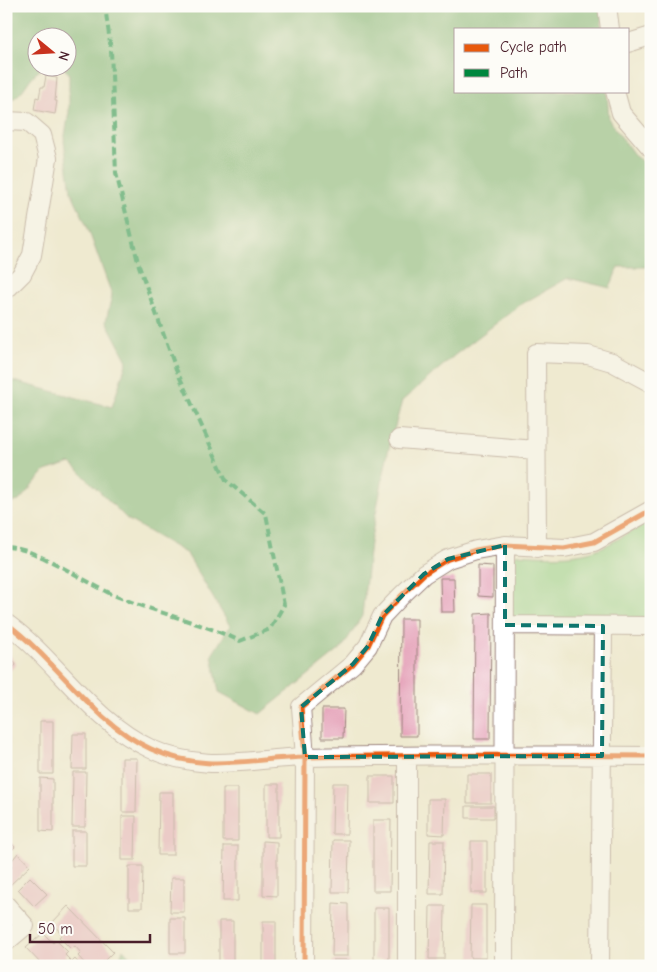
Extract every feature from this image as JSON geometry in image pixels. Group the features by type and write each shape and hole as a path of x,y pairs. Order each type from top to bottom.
{"street":[{"path":"608,6 610,28"},
{"path":"630,42 651,36"},
{"path":"615,92 621,113 651,148"},
{"path":"6,121 27,122 42,135 48,158 32,255 22,274 6,290"},
{"path":"537,548 536,353 588,355 612,362 651,383"},
{"path":"398,439 536,450"},
{"path":"304,966 305,757 301,707 353,664 368,646 382,616 424,574 448,558 476,550 506,545 564,548 594,542 651,510"},
{"path":"504,966 506,545"},
{"path":"6,623 16,630 98,713 123,733 151,748 180,760 211,764 305,757 651,756"},
{"path":"505,625 651,626"},
{"path":"600,966 603,626"},
{"path":"407,757 407,966"},
{"path":"6,905 25,926 6,942"}],"highlighted area":[{"path":"505,545 505,625 603,626 602,756 305,757 301,707 353,664 368,646 382,616 424,574 448,559"}],"green space":[{"path":"6,6 601,6 602,28 454,28 454,92 607,92 609,120 635,156 651,168 651,267 618,267 610,288 568,278 520,305 455,355 402,401 388,452 370,543 362,616 342,648 260,714 219,692 212,655 230,626 187,554 127,519 71,463 45,471 19,501 6,504 6,379 112,407 127,361 106,321 112,295 87,226 71,191 64,141 69,112 69,78 78,78 78,28 28,28 28,78 32,78 19,95 6,102"},
{"path":"651,520 651,620 517,620 510,613 511,562 517,554 565,555 589,552 611,543"},
{"path":"123,949 139,966 118,966"}],"building":[{"path":"46,78 57,78 55,114 34,110 36,97 39,98 41,87 44,87"},
{"path":"478,565 493,566 493,597 478,596"},
{"path":"440,578 454,578 455,612 441,612"},
{"path":"491,613 490,739 474,739 475,614"},
{"path":"401,619 417,619 417,736 400,736"},
{"path":"6,648 16,665 6,674"},
{"path":"322,709 344,709 343,738 322,738"},
{"path":"40,721 53,721 53,774 40,774"},
{"path":"73,734 86,734 86,769 72,769"},
{"path":"122,758 137,758 136,812 122,812"},
{"path":"73,772 86,772 85,827 72,827"},
{"path":"467,774 491,774 491,803 467,803"},
{"path":"370,776 394,776 394,803 370,803"},
{"path":"40,778 53,779 53,832 40,831"},
{"path":"333,783 348,783 347,834 332,834"},
{"path":"266,784 279,784 279,837 266,837"},
{"path":"223,788 238,788 238,841 223,841"},
{"path":"159,792 173,792 173,855 158,855"},
{"path":"428,799 445,799 444,835 428,834"},
{"path":"466,806 494,806 494,818 466,818"},
{"path":"122,816 136,816 135,860 122,860"},
{"path":"373,820 391,820 390,891 373,891"},
{"path":"72,831 86,831 86,866 72,866"},
{"path":"6,837 15,847 6,855"},
{"path":"333,840 349,840 348,892 332,892"},
{"path":"263,841 277,842 277,896 263,895"},
{"path":"430,841 444,841 443,894 429,894"},
{"path":"471,841 487,841 487,893 471,893"},
{"path":"224,846 238,846 238,901 223,901"},
{"path":"18,853 30,866 9,886 6,882 6,873 12,867 6,870 6,861 9,864"},
{"path":"129,866 143,866 142,908 129,908"},
{"path":"30,877 47,894 34,906 18,889"},
{"path":"171,878 184,878 184,912 170,912"},
{"path":"333,903 348,904 348,956 332,956"},
{"path":"471,905 486,905 486,958 470,958"},
{"path":"68,906 113,952 99,966 92,964 87,966 78,956 81,953 75,946 71,949 59,937 62,934 52,923"},
{"path":"430,906 445,906 444,959 429,959"},
{"path":"374,908 389,908 389,960 374,960"},
{"path":"170,918 185,918 185,953 170,953"},
{"path":"219,921 233,921 233,966 219,966"},
{"path":"263,921 276,921 276,966 263,966"},
{"path":"43,933 53,943 56,940 68,952 65,955 72,962 75,959 81,966 43,966 26,948"},
{"path":"333,960 349,960 349,966 333,966"},
{"path":"471,963 487,963 487,966 471,966"}],"marked path":[{"path":"6,547 19,549 49,560 121,598 240,641 270,629 284,605 266,514 226,480 176,369 139,266 116,173 111,50 105,6"}],"cycle path":[{"path":"304,966 305,757 301,707 353,664 368,646 382,616 402,595 424,574 448,559 476,550 505,545 564,548 594,542 651,510"},
{"path":"6,623 25,638 110,723 151,749 171,757 191,761 228,763 307,757 651,756"}]}
